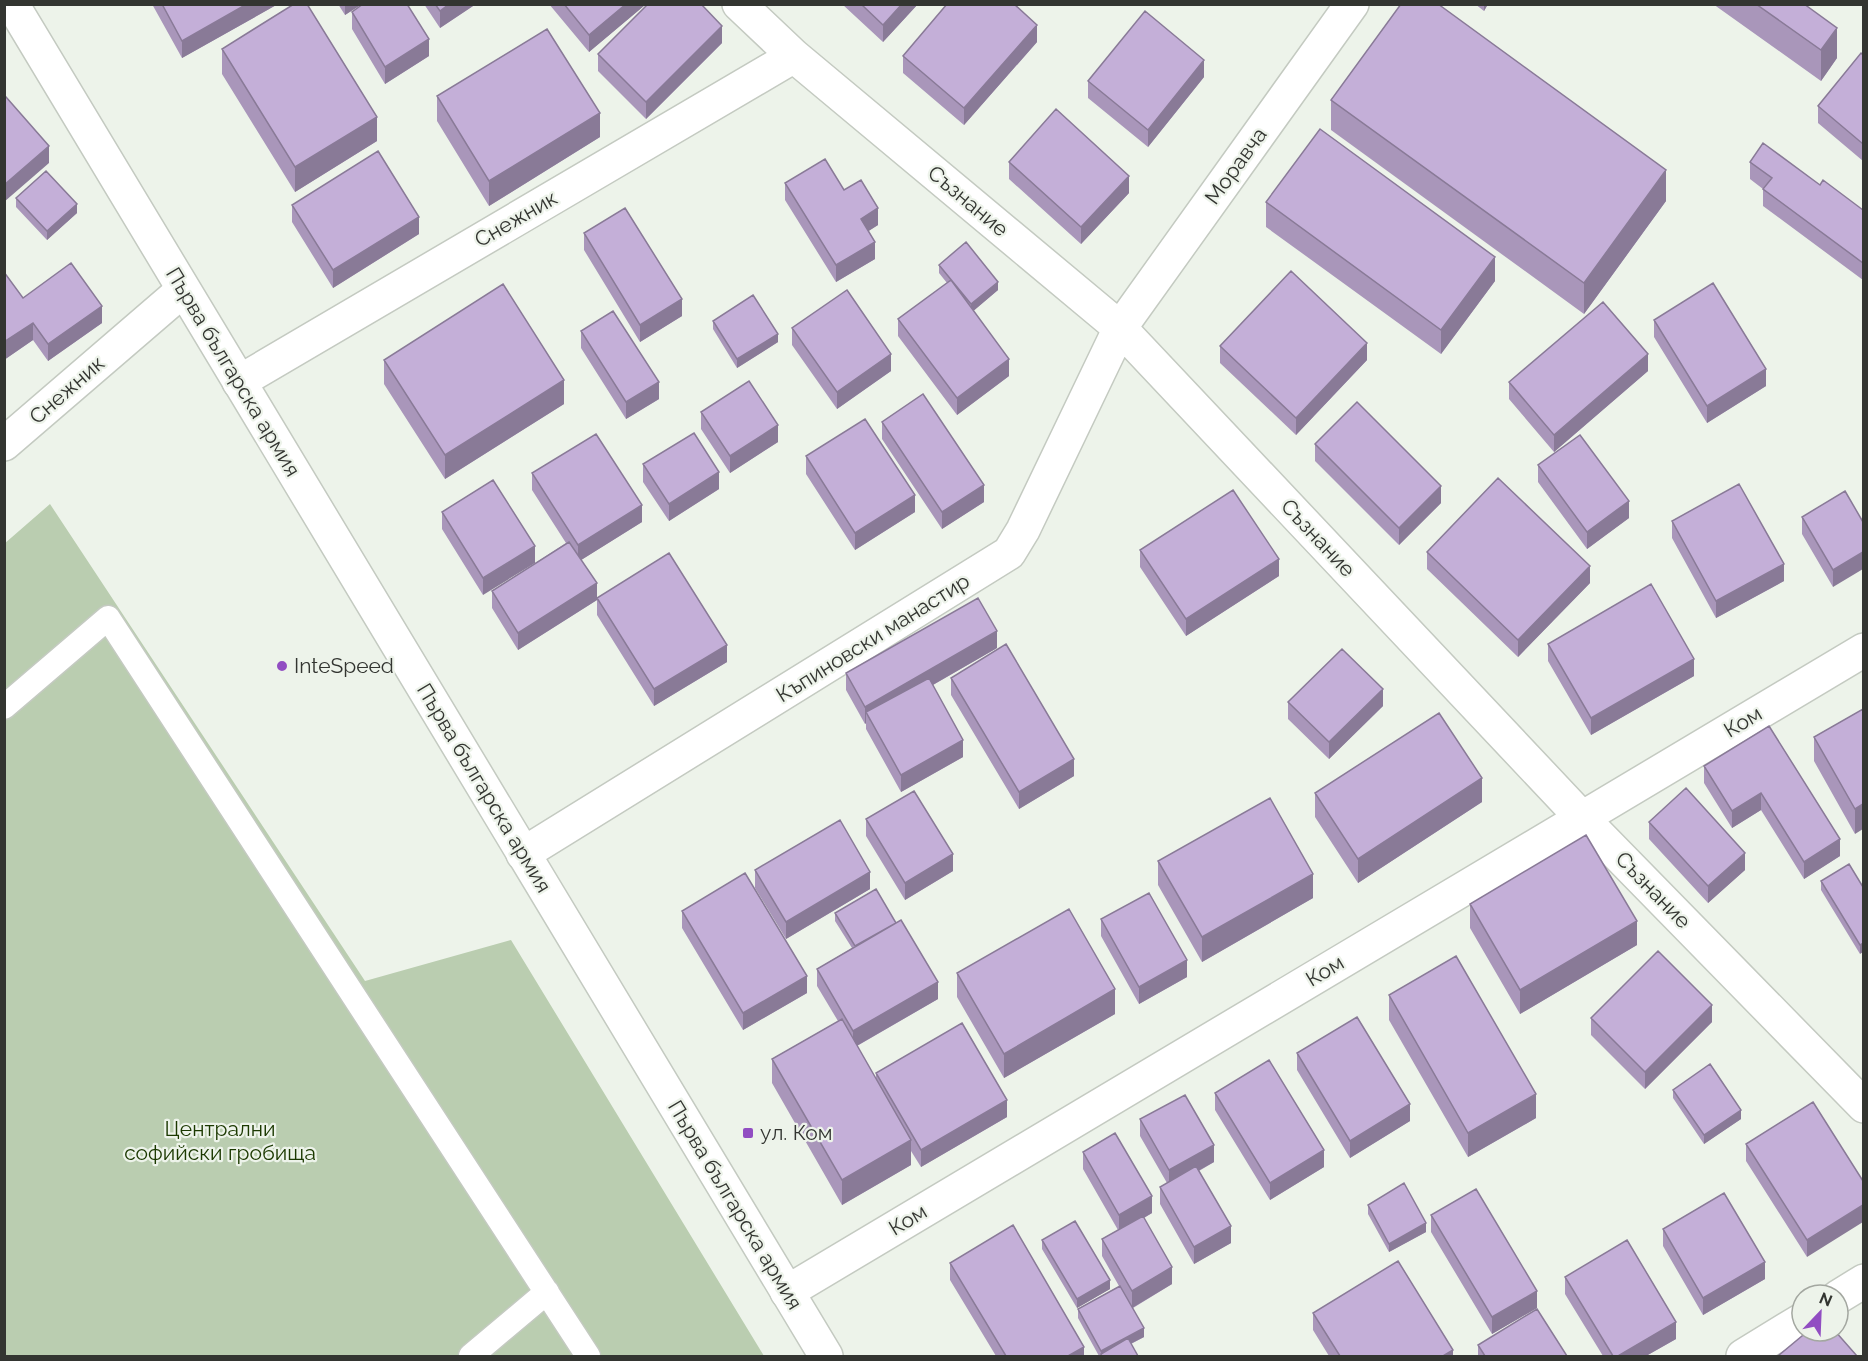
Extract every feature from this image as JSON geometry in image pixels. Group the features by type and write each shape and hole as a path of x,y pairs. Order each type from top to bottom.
{"street":[{"name":"Първа българска армия","path":"12,4 826,1356"},
{"name":"Съзнание","path":"740,4 794,56 1120,328 1582,818 1863,1106"},
{"name":"Моравча","path":"1120,328 1352,4"},
{"name":"Снежник","path":"239,382 794,56"},
{"name":"Снежник","path":"4,444 183,290"},
{"name":"Къпиновски манастир","path":"523,854 1009,553 1023,530 1120,328"},
{"name":"Ком","path":"787,1292 1863,650"},
{"path":"1850,1289 1863,1281"},
{"path":"1743,1356 1790,1327"}],"lane":[{"path":"4,706 108,618 588,1356"},
{"path":"471,1356 547,1292"}],"green space":[{"name":"Централни софийски гробища","path":"50,504 365,981 511,940 764,1356 5,1356 4,544"}],"building":[{"path":"162,4 247,4 182,41"},
{"path":"294,4 307,4 377,117 295,167 222,49"},
{"path":"363,4 407,4 429,39 385,67 352,12"},
{"path":"435,4 449,4 440,11"},
{"path":"564,4 626,4 589,35"},
{"path":"648,4 701,4 722,26 646,102 598,54"},
{"path":"861,4 902,4 883,25"},
{"path":"947,4 1014,4 1037,25 964,108 903,56"},
{"path":"1401,4 1438,4 1666,170 1584,283 1331,100"},
{"path":"1756,4 1804,4 1837,28 1821,50"},
{"path":"1145,11 1204,60 1148,130 1088,81"},
{"path":"547,29 600,113 489,181 437,96"},
{"path":"1861,53 1863,55 1863,144 1818,106"},
{"path":"6,97 49,146 4,185 4,98"},
{"path":"1056,109 1129,176 1081,227 1009,162"},
{"path":"1320,129 1495,257 1441,330 1266,202"},
{"path":"1763,143 1820,185 1823,180 1863,210 1863,263 1763,189 1772,178 1750,162"},
{"path":"378,151 419,217 333,270 292,205"},
{"path":"825,159 844,190 861,180 878,208 861,219 875,242 836,265 785,183"},
{"path":"46,171 77,204 47,231 16,198"},
{"path":"625,208 682,299 640,325 584,233"},
{"path":"966,242 998,282 971,304 939,265"},
{"path":"71,263 102,306 48,344 33,323 4,342 4,272 23,298"},
{"path":"1291,271 1367,343 1296,418 1220,346"},
{"path":"951,280 1009,359 957,398 898,319"},
{"path":"1713,283 1766,369 1707,406 1654,320"},
{"path":"503,284 564,380 445,455 384,360"},
{"path":"847,290 891,354 837,392 792,328"},
{"path":"753,295 778,334 737,359 713,321"},
{"path":"1603,302 1648,354 1554,435 1509,382"},
{"path":"613,311 659,382 626,402 581,331"},
{"path":"749,381 778,425 730,456 701,412"},
{"path":"923,394 984,485 942,512 882,422"},
{"path":"1357,402 1441,486 1399,528 1315,444"},
{"path":"865,419 915,495 855,533 806,456"},
{"path":"694,433 719,472 669,504 643,464"},
{"path":"596,434 642,505 578,545 532,473"},
{"path":"1580,435 1629,501 1587,532 1538,465"},
{"path":"1498,478 1590,566 1518,640 1427,552"},
{"path":"493,480 535,546 483,578 442,512"},
{"path":"1739,484 1784,564 1716,601 1672,521"},
{"path":"1233,490 1279,559 1186,619 1140,550"},
{"path":"1845,491 1863,522 1863,552 1833,570 1802,517"},
{"path":"569,542 597,583 518,633 492,591"},
{"path":"669,553 727,645 654,689 597,598"},
{"path":"1651,584 1694,659 1591,718 1548,644"},
{"path":"978,598 997,631 865,707 846,673"},
{"path":"1006,644 1074,759 1019,792 951,678"},
{"path":"1342,649 1383,689 1329,742 1288,702"},
{"path":"929,678 963,740 901,775 866,712"},
{"path":"1863,709 1863,804 1855,809 1814,737"},
{"path":"1439,713 1482,778 1358,859 1315,793"},
{"path":"1769,726 1840,839 1804,862 1761,793 1732,811 1704,766"},
{"path":"1686,788 1745,853 1708,886 1649,822"},
{"path":"914,791 953,854 905,883 866,819"},
{"path":"1270,798 1313,874 1202,937 1158,861"},
{"path":"840,820 870,872 786,922 755,870"},
{"path":"1586,835 1637,921 1520,990 1470,904"},
{"path":"1849,864 1863,887 1863,943 1860,945 1821,881"},
{"path":"745,873 807,976 743,1013 682,911"},
{"path":"876,889 896,923 855,946 835,913"},
{"path":"1149,893 1187,960 1139,987 1101,919"},
{"path":"1069,909 1115,989 1004,1054 957,973"},
{"path":"901,920 938,982 853,1031 817,969"},
{"path":"1658,951 1712,1005 1645,1072 1591,1018"},
{"path":"1456,956 1536,1094 1468,1133 1389,995"},
{"path":"1357,1017 1410,1104 1350,1141 1297,1053"},
{"path":"842,1019 911,1140 842,1180 772,1059"},
{"path":"962,1023 1007,1100 921,1150 876,1073"},
{"path":"1269,1060 1324,1150 1270,1183 1215,1093"},
{"path":"1710,1064 1741,1110 1704,1135 1673,1090"},
{"path":"1185,1095 1214,1145 1169,1170 1140,1119"},
{"path":"1813,1102 1863,1181 1863,1205 1807,1240 1746,1144"},
{"path":"1115,1133 1152,1196 1119,1215 1083,1152"},
{"path":"1196,1166 1231,1226 1194,1247 1160,1187"},
{"path":"1404,1183 1426,1223 1389,1244 1368,1205"},
{"path":"1476,1189 1537,1291 1492,1317 1431,1215"},
{"path":"1724,1193 1765,1262 1703,1298 1663,1229"},
{"path":"1143,1216 1172,1267 1132,1291 1102,1239"},
{"path":"1075,1221 1110,1280 1077,1299 1042,1240"},
{"path":"1013,1225 1084,1347 1068,1356 1006,1356 950,1263"},
{"path":"1627,1240 1676,1322 1618,1356 1613,1356 1565,1277"},
{"path":"1398,1261 1453,1350 1443,1356 1340,1356 1313,1313"},
{"path":"1120,1286 1144,1328 1101,1351 1078,1309"},
{"path":"1537,1309 1567,1356 1485,1356 1478,1345"},
{"path":"1128,1338 1138,1356 1102,1356 1101,1354"},
{"path":"1794,1343 1846,1343 1857,1356 1778,1356"}],"place":[{"name":"InteSpeed","path":"282,666"},
{"name":"ул. Ком","path":"748,1133"}]}
